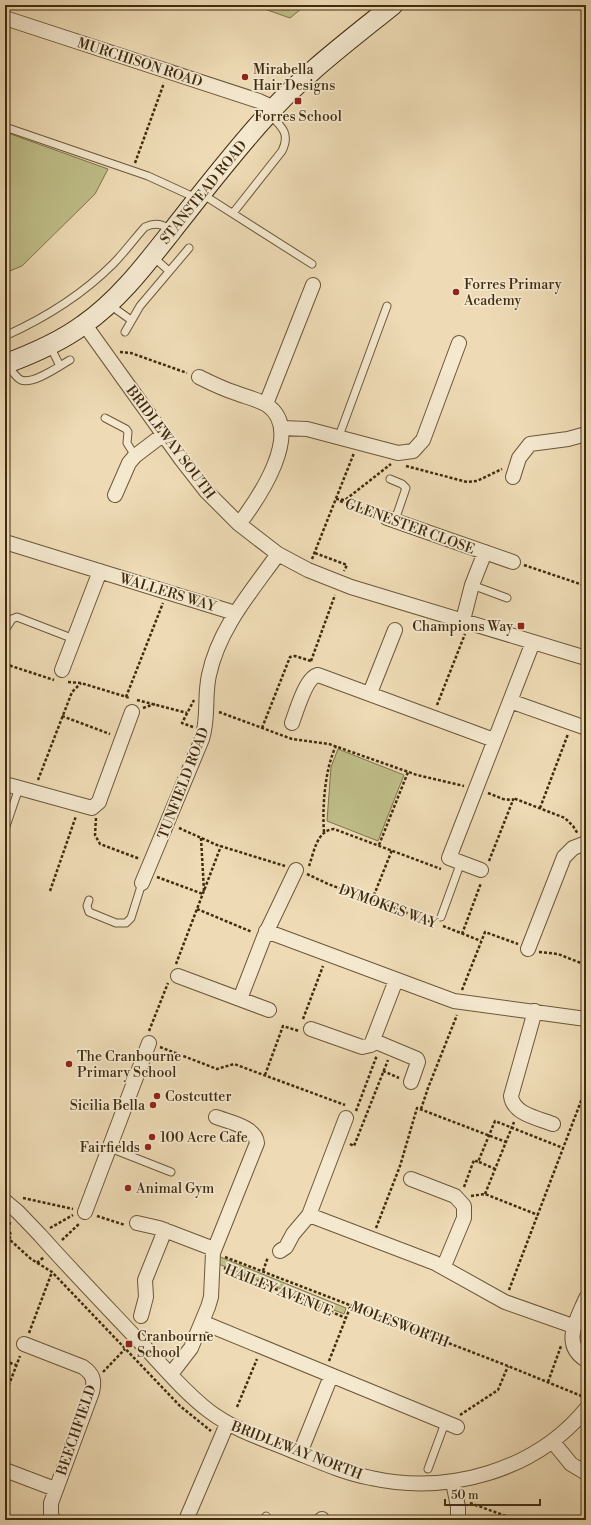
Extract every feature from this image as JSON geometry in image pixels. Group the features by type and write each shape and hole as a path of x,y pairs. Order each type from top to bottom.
{"street":[{"name":"STANSTEAD ROAD","path":"6,364 49,345 85,325 108,304 152,256 271,111 317,67 393,5"},
{"name":"MURCHISON ROAD","path":"5,18 259,101 271,111"},
{"path":"266,404 313,286"},
{"name":"BRIDLEWAY SOUTH","path":"85,325 206,491 239,524 278,554 308,570 351,587 586,658"},
{"path":"282,428 307,429 339,436 398,453 408,453 417,448 423,440 459,342"},
{"path":"199,377 224,389 266,404 279,418 282,428 276,457 266,485 239,524"},
{"path":"115,496 128,466 135,456 164,434"},
{"path":"513,477 519,458 530,444 563,440 586,434"},
{"name":"GLENESTER CLOSE","path":"391,519 513,562"},
{"name":"WALLERS WAY","path":"5,542 235,614"},
{"name":"GLENESTER CLOSE","path":"467,621 472,585 484,552"},
{"name":"TUNFIELD ROAD","path":"147,873 202,739 206,725 207,683 225,630 278,554"},
{"path":"62,678 74,639 100,571"},
{"path":"370,693 395,630"},
{"path":"481,870 459,868 449,858 533,642"},
{"path":"292,723 306,687 314,675 322,675 494,740"},
{"path":"510,701 586,728"},
{"path":"5,784 85,807 99,802 132,712"},
{"path":"528,949 560,863 568,851 584,843"},
{"path":"240,999 265,934 301,872"},
{"path":"265,934 328,954 460,1002 536,1011 586,1019"},
{"path":"174,974 269,1010"},
{"path":"382,1045 396,980"},
{"path":"536,1011 511,1096 513,1104 519,1110 553,1124"},
{"path":"311,1029 362,1047 382,1045 417,1059 418,1062 411,1082"},
{"path":"85,1212 149,1043"},
{"path":"280,1251 286,1247 293,1234 309,1215 338,1140 352,1114"},
{"path":"171,1374 191,1348 208,1307 213,1255 257,1143 257,1139 251,1132 216,1117"},
{"path":"411,1179 451,1194 460,1200 465,1209 464,1218 444,1266"},
{"name":"BRIDLEWAY NORTH","path":"5,1201 18,1212 193,1397 227,1424 354,1474 388,1482 419,1484 453,1482 483,1474 513,1464 553,1442 571,1426 586,1409"},
{"path":"309,1215 444,1266 505,1302 573,1326"},
{"path":"137,1223 165,1230 213,1255"},
{"path":"141,1316 146,1297 145,1280 165,1230"},
{"path":"586,1298 573,1326 572,1340 580,1356 586,1360"},
{"path":"209,1325 450,1425"},
{"name":"BEECHFIELD","path":"24,1344 83,1367 89,1371 94,1381 92,1392 55,1489 50,1510 53,1520"},
{"path":"300,1454 328,1374"},
{"path":"186,1520 227,1424"},
{"path":"553,1442 571,1464 586,1473"},
{"name":"BEECHFIELD","path":"5,1470 55,1489"},
{"path":"453,1482 458,1520"}],"lane":[{"path":"233,213 282,151 286,143 283,129 271,111"},
{"path":"5,127 133,171 200,197 233,213 244,223 312,264"},
{"path":"5,336 48,315 80,293 113,264 145,227 152,224 158,224 164,225 172,231"},
{"path":"125,332 147,296 189,248"},
{"path":"152,256 169,271"},
{"path":"108,304 131,320"},
{"path":"339,436 387,306"},
{"path":"49,345 60,366"},
{"path":"6,364 19,379 26,382 35,380 70,360"},
{"path":"105,418 126,429 128,432 126,443 135,456"},
{"path":"390,479 399,482 406,488 391,519"},
{"path":"472,585 507,598"},
{"path":"5,630 12,619 17,617 74,639"},
{"path":"5,829 19,788"},
{"path":"441,917 459,868"},
{"path":"89,900 89,912 116,923 126,923 131,918 147,873"},
{"path":"110,1148 171,1172"},
{"path":"428,1469 450,1425"}],"path":[{"path":"133,171 168,72"},
{"path":"109,359 126,351 199,377"},
{"name":"GLENESTER CLOSE","path":"308,570 358,442"},
{"path":"400,464 462,482 472,482 492,474 519,458"},
{"path":"336,499 345,500 393,462 386,460"},
{"name":"GLENESTER CLOSE","path":"336,499 391,519"},
{"path":"314,553 347,565 344,572"},
{"path":"513,562 586,586"},
{"path":"126,697 167,592"},
{"path":"314,675 311,661 336,592"},
{"path":"433,717 467,621"},
{"path":"262,728 290,657 295,656 311,661"},
{"path":"5,664 81,683 126,697 187,713"},
{"path":"33,792 72,692 81,683"},
{"path":"206,707 292,739 320,742 336,746 408,772 476,788 503,800 513,800 513,798 568,820 584,843"},
{"path":"62,716 83,725 122,738"},
{"path":"540,808 572,723"},
{"path":"324,832 324,814 329,764 336,746"},
{"path":"379,845 408,772"},
{"path":"50,891 85,807 97,821 95,835 100,844 147,873 204,893"},
{"name":"DYMOKES WAY","path":"168,823 221,846 301,872 481,941"},
{"path":"301,872 318,839 324,832 330,829 338,829 392,850 459,868"},
{"path":"201,838 204,893"},
{"path":"221,846 174,974 144,1042 217,1069 234,1064 265,1075 352,1114 382,1045"},
{"path":"372,900 392,850"},
{"path":"197,909 265,934"},
{"path":"421,1109 485,932"},
{"path":"265,1075 283,1026 299,1031 328,954"},
{"path":"338,1140 354,1146 382,1045"},
{"path":"505,1302 586,1088"},
{"path":"371,1239 400,1166 417,1108 506,1142"},
{"path":"484,1194 519,1110"},
{"path":"478,1162 495,1121 563,1148"},
{"path":"460,1200 474,1160 495,1169"},
{"path":"460,1200 474,1195 484,1194 538,1215"},
{"path":"9,1225 18,1212"},
{"path":"33,1228 45,1230 57,1226 70,1216 85,1212 85,1217 59,1243"},
{"path":"5,1222 9,1225 11,1236 5,1243"},
{"path":"9,1239 37,1263 52,1272 180,1406 221,1438"},
{"name":"MOLESWORTH","path":"213,1255 351,1305 586,1398"},
{"name":"HAILEY AVENUE","path":"213,1255 346,1318"},
{"path":"37,1263 44,1256"},
{"path":"328,1374 351,1305"},
{"path":"548,1382 561,1346 560,1340"},
{"path":"238,1407 262,1347"},
{"path":"94,1381 125,1349"},
{"path":"5,1361 16,1365"},
{"path":"450,1425 498,1390 508,1366"},
{"path":"456,1498 517,1520"}],"shaded area":[{"path":"253,5 306,5 290,18"},
{"path":"5,132 108,169 95,194 22,266 5,273"},
{"path":"338,749 404,775 378,841 327,821 331,767"},
{"path":"218,1256 346,1308 344,1314 216,1263"}],"place":[{"name":"Mirabella Hair Designs","path":"245,77"},
{"name":"Forres School","path":"298,101"},
{"name":"Forres Primary Academy","path":"456,292"},
{"name":"Champions Way","path":"521,626"},
{"name":"The Cranbourne Primary School","path":"69,1064"},
{"name":"Costcutter","path":"157,1096"},
{"name":"Sicilia Bella","path":"153,1105"},
{"name":"100 Acre Cafe","path":"152,1137"},
{"name":"Fairfields","path":"148,1147"},
{"name":"Animal Gym","path":"128,1188"},
{"name":"Cranbourne School","path":"129,1344"}]}
